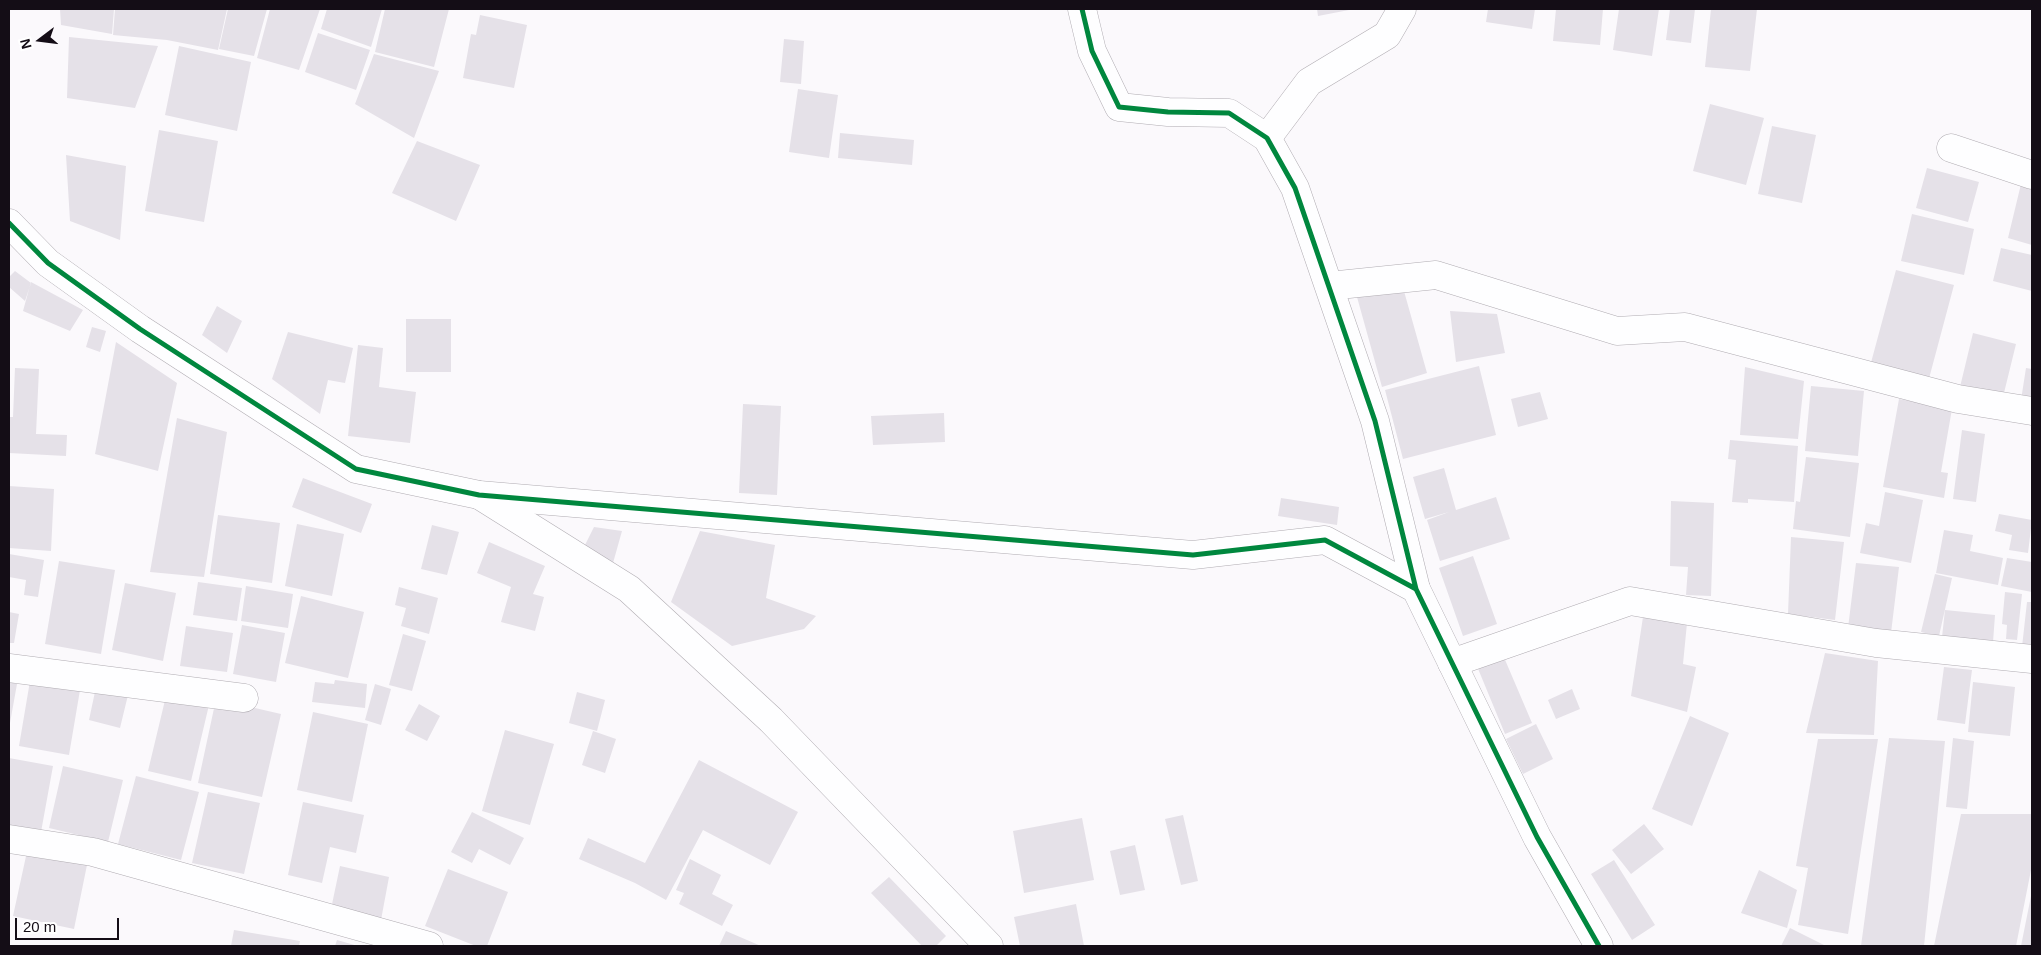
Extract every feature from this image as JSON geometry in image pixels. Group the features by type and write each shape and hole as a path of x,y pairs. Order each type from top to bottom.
{"street":[{"path":"1082,9 1092,51 1119,107 1168,112 1229,114 1267,138 1295,188 1375,421 1416,588 1537,837 1599,946"},
{"path":"1267,138 1309,82 1387,35 1402,9"},
{"path":"1951,148 2032,175"},
{"path":"9,223 48,263 140,329 356,469 478,495 1193,555 1325,540 1416,588"},
{"path":"1329,286 1436,275 1617,332 1685,327 1958,399 2032,411"},
{"path":"478,495 629,589 771,720 989,946"},
{"path":"1452,663 1630,601 1876,643 2032,659"},
{"path":"9,668 244,698"},
{"path":"9,839 93,852 429,946"}],"building":[{"path":"60,9 114,9 112,34 61,25"},
{"path":"115,9 227,9 218,50 167,40 113,35"},
{"path":"228,9 267,9 254,56 219,49"},
{"path":"270,9 320,9 299,70 257,58"},
{"path":"327,9 382,9 371,47 321,29"},
{"path":"385,9 449,9 434,67 375,52"},
{"path":"1317,9 1349,9 1349,10 1318,16"},
{"path":"1488,9 1535,9 1532,29 1486,22"},
{"path":"1556,9 1603,9 1600,45 1553,41"},
{"path":"1619,9 1659,9 1652,56 1613,50"},
{"path":"1670,9 1695,9 1691,43 1666,40"},
{"path":"1711,9 1757,9 1750,71 1705,67"},
{"path":"480,15 527,25 514,88 463,78 471,34 476,35"},
{"path":"318,33 370,50 356,90 305,72"},
{"path":"69,37 158,46 135,108 67,98"},
{"path":"784,39 804,41 801,84 780,82"},
{"path":"179,46 251,62 237,131 165,115"},
{"path":"374,54 439,71 414,138 355,104"},
{"path":"798,89 838,95 829,158 789,152"},
{"path":"1710,104 1764,118 1746,185 1693,171"},
{"path":"1772,126 1816,135 1802,203 1758,194"},
{"path":"159,130 218,141 204,222 145,211"},
{"path":"840,133 914,140 912,165 838,158"},
{"path":"417,141 480,165 456,221 392,193"},
{"path":"66,155 126,166 120,240 70,221"},
{"path":"1927,168 1979,182 1968,222 1916,208"},
{"path":"2021,184 2032,187 2032,245 2008,238"},
{"path":"1912,214 1974,229 1964,275 1901,261"},
{"path":"2001,248 2032,255 2032,291 1993,281"},
{"path":"1896,270 1954,285 1927,386 1869,370"},
{"path":"15,271 31,283 25,301 9,287 9,277"},
{"path":"31,282 83,310 70,331 23,311"},
{"path":"1402,284 1427,373 1382,387 1357,297"},
{"path":"217,306 242,321 227,353 202,335"},
{"path":"1450,311 1497,314 1505,353 1456,362"},
{"path":"406,319 451,319 451,372 406,372"},
{"path":"92,327 106,331 100,352 86,347"},
{"path":"288,332 353,348 345,383 328,380 320,414 272,379"},
{"path":"1973,333 2016,344 2003,397 1960,387"},
{"path":"116,342 177,383 158,471 95,454"},
{"path":"358,345 383,348 379,387 416,392 410,443 348,436"},
{"path":"1479,366 1496,435 1403,459 1385,390"},
{"path":"1745,367 1804,381 1798,439 1740,435"},
{"path":"15,368 39,369 36,434 67,435 66,456 9,453 9,417 13,417"},
{"path":"2026,368 2032,369 2032,402 2021,400"},
{"path":"1811,386 1864,391 1858,456 1805,451"},
{"path":"1540,392 1548,419 1518,427 1511,399"},
{"path":"1899,399 1952,409 1941,472 1948,473 1944,498 1883,487"},
{"path":"743,404 781,406 777,495 739,493"},
{"path":"944,413 945,442 873,445 871,416"},
{"path":"177,418 227,432 204,577 150,572"},
{"path":"1962,430 1985,434 1976,502 1953,499"},
{"path":"1730,440 1798,446 1794,502 1748,499 1748,503 1732,502 1736,460 1728,459"},
{"path":"1806,457 1859,463 1850,537 1793,529 1796,501 1800,502"},
{"path":"1444,468 1456,510 1496,497 1510,539 1440,561 1427,520 1449,512 1425,519 1413,477"},
{"path":"303,478 372,504 361,533 292,507"},
{"path":"9,486 54,489 51,551 9,548"},
{"path":"1885,492 1923,500 1911,563 1860,553 1866,523 1879,526"},
{"path":"1281,498 1339,507 1337,525 1278,516"},
{"path":"1671,501 1714,503 1711,596 1686,595 1688,567 1670,566"},
{"path":"1999,514 2032,520 2028,553 2009,550 2012,535 1995,531"},
{"path":"218,515 280,523 272,583 210,574"},
{"path":"297,524 344,534 332,596 285,586"},
{"path":"432,525 459,532 447,575 421,569"},
{"path":"594,527 622,531 613,563 585,545"},
{"path":"1944,530 1973,535 1970,551 2003,558 1998,585 1936,573"},
{"path":"700,531 775,545 766,598 816,616 804,629 732,646 671,602"},
{"path":"1791,537 1844,542 1835,620 1788,614"},
{"path":"489,542 545,566 533,594 544,597 535,631 501,622 511,587 477,573"},
{"path":"9,554 44,560 38,597 24,595 26,580 9,577"},
{"path":"1473,556 1497,624 1463,636 1439,568"},
{"path":"2007,558 2032,562 2032,592 2001,586"},
{"path":"59,561 115,570 101,654 45,644"},
{"path":"1856,563 1899,567 1891,633 1848,628"},
{"path":"1935,574 1952,578 1939,636 1921,632"},
{"path":"198,582 242,588 237,621 193,615"},
{"path":"125,583 176,593 163,661 112,650"},
{"path":"246,586 293,594 288,628 241,621"},
{"path":"399,587 438,598 429,634 401,626 406,608 395,605"},
{"path":"2005,592 2022,594 2017,640 2006,639 2007,625 2002,624"},
{"path":"301,596 364,612 348,678 285,663"},
{"path":"2027,602 2032,602 2032,649 2022,647"},
{"path":"1945,610 1995,615 1993,642 1942,637"},
{"path":"9,612 19,614 14,643 9,643"},
{"path":"1643,617 1687,623 1683,664 1696,667 1687,712 1631,696"},
{"path":"242,625 285,633 276,682 233,674"},
{"path":"186,626 233,633 227,672 180,666"},
{"path":"403,634 426,641 412,691 389,685"},
{"path":"1500,648 1532,723 1505,734 1474,659"},
{"path":"1825,653 1878,661 1874,735 1806,733"},
{"path":"1944,667 1972,670 1965,724 1937,720"},
{"path":"335,680 367,684 365,708 312,702 315,682 334,684"},
{"path":"30,681 80,690 69,755 19,746"},
{"path":"9,682 17,684 10,723 9,723"},
{"path":"1973,682 2015,687 2010,736 1968,732"},
{"path":"375,684 391,689 381,725 365,720"},
{"path":"96,687 128,695 120,728 89,720"},
{"path":"1572,689 1580,709 1556,719 1548,700"},
{"path":"577,692 605,700 597,731 569,723"},
{"path":"166,696 209,705 191,781 148,771"},
{"path":"216,699 281,714 262,797 198,783"},
{"path":"419,704 440,716 427,741 405,730"},
{"path":"313,712 368,724 352,802 297,790"},
{"path":"1690,716 1729,733 1692,826 1652,809"},
{"path":"1536,724 1553,759 1523,774 1506,739"},
{"path":"505,730 554,744 530,825 482,811"},
{"path":"593,731 616,739 605,773 582,765"},
{"path":"1889,738 1945,741 1924,946 1861,946"},
{"path":"1953,738 1974,741 1967,809 1946,807"},
{"path":"1818,739 1878,739 1848,934 1798,925 1808,868 1796,866"},
{"path":"9,758 53,766 41,832 9,826"},
{"path":"699,760 798,812 770,865 703,830 666,900 635,883 579,859 588,838 645,863"},
{"path":"63,766 123,780 108,842 49,828"},
{"path":"136,776 199,792 181,860 118,844"},
{"path":"208,792 260,803 244,874 192,863"},
{"path":"303,802 364,815 356,853 330,847 322,883 288,875"},
{"path":"472,812 524,838 510,865 479,849 472,863 451,852"},
{"path":"1961,814 2032,814 2032,865 2016,946 1934,946"},
{"path":"1183,815 1198,881 1181,885 1165,819"},
{"path":"1082,818 1094,880 1024,893 1013,831"},
{"path":"1644,824 1664,849 1631,874 1612,850"},
{"path":"1135,845 1145,890 1120,895 1110,851"},
{"path":"28,847 88,860 74,929 13,916"},
{"path":"690,859 721,875 712,894 733,905 722,926 679,904 684,893 676,890"},
{"path":"1614,860 1655,925 1632,940 1591,874"},
{"path":"340,866 389,877 381,920 331,909"},
{"path":"448,869 508,892 487,946 476,946 425,926"},
{"path":"1759,870 1797,890 1787,928 1741,913"},
{"path":"889,877 946,936 936,946 922,946 871,893"},
{"path":"2031,896 2032,946 2021,946"},
{"path":"1076,904 1084,946 1020,946 1014,917"},
{"path":"1790,928 1826,946 1781,946"},
{"path":"234,930 300,941 299,946 231,946"},
{"path":"726,931 761,946 719,946"},
{"path":"337,940 358,946 335,946"}],"cycle path":[{"path":"1082,9 1092,51 1119,107 1168,112 1229,113 1267,138 1295,188 1375,421 1416,589"},
{"path":"9,223 48,263 140,329 356,469 479,495 1193,555 1325,540 1416,589 1537,837 1599,946"}]}
